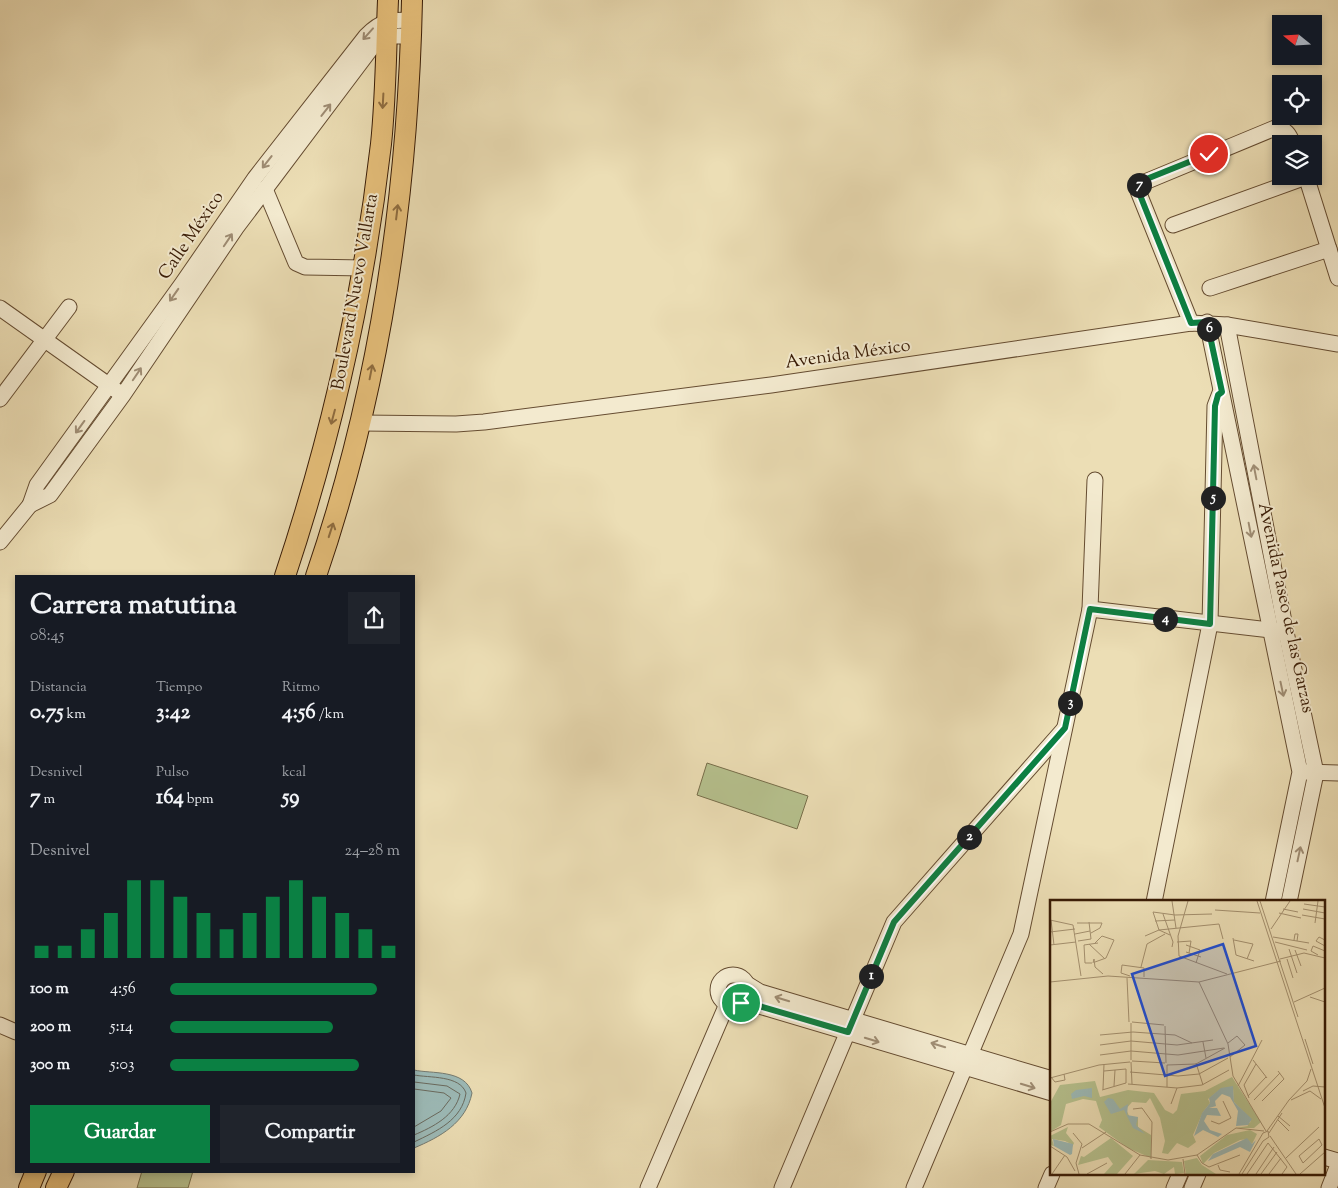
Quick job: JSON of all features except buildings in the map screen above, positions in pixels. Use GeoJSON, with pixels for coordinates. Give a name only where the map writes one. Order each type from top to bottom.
{"type":"FeatureCollection","features":[{"type":"Feature","properties":{"kind":"main road","name":"Boulevard Nuevo Vallarta"},"geometry":{"type":"LineString","coordinates":[[285,575],[335,408],[364,268],[381,142],[388,0]]}},
{"type":"Feature","properties":{"kind":"main road","name":"Boulevard Nuevo Vallarta"},"geometry":{"type":"LineString","coordinates":[[316,575],[361,423],[394,233],[402,169],[412,0]]}},
{"type":"Feature","properties":{"kind":"main road"},"geometry":{"type":"LineString","coordinates":[[29,1188],[35,1173]]}},
{"type":"Feature","properties":{"kind":"main road"},"geometry":{"type":"LineString","coordinates":[[56,1188],[63,1173]]}},
{"type":"Feature","properties":{"kind":"street","name":"Calle México"},"geometry":{"type":"LineString","coordinates":[[0,542],[30,505],[37,485],[110,386],[255,178],[366,36],[374,27],[387,28]]}},
{"type":"Feature","properties":{"kind":"street"},"geometry":{"type":"LineString","coordinates":[[387,28],[411,28]]}},
{"type":"Feature","properties":{"kind":"street","name":"Calle México"},"geometry":{"type":"LineString","coordinates":[[30,505],[50,495],[123,395],[265,189],[387,28]]}},
{"type":"Feature","properties":{"kind":"street"},"geometry":{"type":"LineString","coordinates":[[1191,323],[1138,190],[1140,184],[1275,128],[1282,128],[1289,135]]}},
{"type":"Feature","properties":{"kind":"street"},"geometry":{"type":"LineString","coordinates":[[1173,225],[1284,185]]}},
{"type":"Feature","properties":{"kind":"street"},"geometry":{"type":"LineString","coordinates":[[1309,185],[1338,278]]}},
{"type":"Feature","properties":{"kind":"street"},"geometry":{"type":"LineString","coordinates":[[265,189],[296,264],[305,267],[364,268]]}},
{"type":"Feature","properties":{"kind":"street"},"geometry":{"type":"LineString","coordinates":[[1210,288],[1329,249]]}},
{"type":"Feature","properties":{"kind":"street"},"geometry":{"type":"LineString","coordinates":[[0,399],[69,307]]}},
{"type":"Feature","properties":{"kind":"street"},"geometry":{"type":"LineString","coordinates":[[0,308],[123,395]]}},
{"type":"Feature","properties":{"kind":"street","name":"Avenida México"},"geometry":{"type":"LineString","coordinates":[[361,423],[456,424],[484,422],[771,385],[1191,323],[1207,322],[1338,344]]}},
{"type":"Feature","properties":{"kind":"street","name":"Avenida Paseo de las Garzas"},"geometry":{"type":"LineString","coordinates":[[1207,322],[1300,772],[1273,900]]}},
{"type":"Feature","properties":{"kind":"street","name":"Avenida Paseo de las Garzas"},"geometry":{"type":"LineString","coordinates":[[1227,325],[1286,632],[1316,772],[1288,900]]}},
{"type":"Feature","properties":{"kind":"street"},"geometry":{"type":"LineString","coordinates":[[1154,900],[1210,624],[1215,406],[1218,395],[1222,392],[1238,389]]}},
{"type":"Feature","properties":{"kind":"street"},"geometry":{"type":"LineString","coordinates":[[1214,440],[1231,437]]}},
{"type":"Feature","properties":{"kind":"street"},"geometry":{"type":"LineString","coordinates":[[914,1188],[1021,934],[1090,609],[1094,480]]}},
{"type":"Feature","properties":{"kind":"street"},"geometry":{"type":"LineString","coordinates":[[1090,609],[1286,632]]}},
{"type":"Feature","properties":{"kind":"street"},"geometry":{"type":"LineString","coordinates":[[782,1188],[894,922],[1065,728]]}},
{"type":"Feature","properties":{"kind":"street"},"geometry":{"type":"LineString","coordinates":[[1300,772],[1338,773]]}},
{"type":"Feature","properties":{"kind":"street"},"geometry":{"type":"LineString","coordinates":[[648,1188],[734,1004],[746,998],[749,991],[743,978],[729,975],[723,979],[719,985],[718,992],[721,999],[734,1004],[756,1005],[850,1026]]}},
{"type":"Feature","properties":{"kind":"street"},"geometry":{"type":"LineString","coordinates":[[747,984],[760,992],[850,1026],[967,1061],[1050,1092]]}},
{"type":"Feature","properties":{"kind":"street"},"geometry":{"type":"LineString","coordinates":[[0,1025],[15,1032]]}},
{"type":"Feature","properties":{"kind":"street"},"geometry":{"type":"LineString","coordinates":[[967,1061],[1050,1079]]}},
{"type":"Feature","properties":{"kind":"street"},"geometry":{"type":"LineString","coordinates":[[1326,1161],[1333,1174]]}},
{"type":"Feature","properties":{"kind":"street"},"geometry":{"type":"LineString","coordinates":[[1046,1188],[1051,1176]]}},
{"type":"Feature","properties":{"kind":"street"},"geometry":{"type":"LineString","coordinates":[[1174,1188],[1179,1176]]}},
{"type":"Feature","properties":{"kind":"street"},"geometry":{"type":"LineString","coordinates":[[1192,1188],[1197,1176]]}},
{"type":"Feature","properties":{"kind":"green space"},"geometry":{"type":"Polygon","coordinates":[[[707,763],[808,796],[797,829],[697,795],[707,763]]]}},
{"type":"Feature","properties":{"kind":"green space"},"geometry":{"type":"Polygon","coordinates":[[[141,1173],[192,1173],[188,1188],[137,1188],[141,1173]]]}},
{"type":"Feature","properties":{"kind":"water"},"geometry":{"type":"Polygon","coordinates":[[[415,1070],[455,1076],[468,1085],[472,1093],[469,1104],[458,1121],[433,1139],[415,1148],[415,1070]]]}},
{"type":"Feature","properties":{"kind":"route"},"geometry":{"type":"LineString","coordinates":[[741,1003],[756,1005],[848,1032],[894,922],[1065,728],[1090,609],[1210,624],[1215,406],[1216,399],[1222,392],[1207,322],[1191,323],[1138,190],[1144,180],[1209,154]]}}]}
